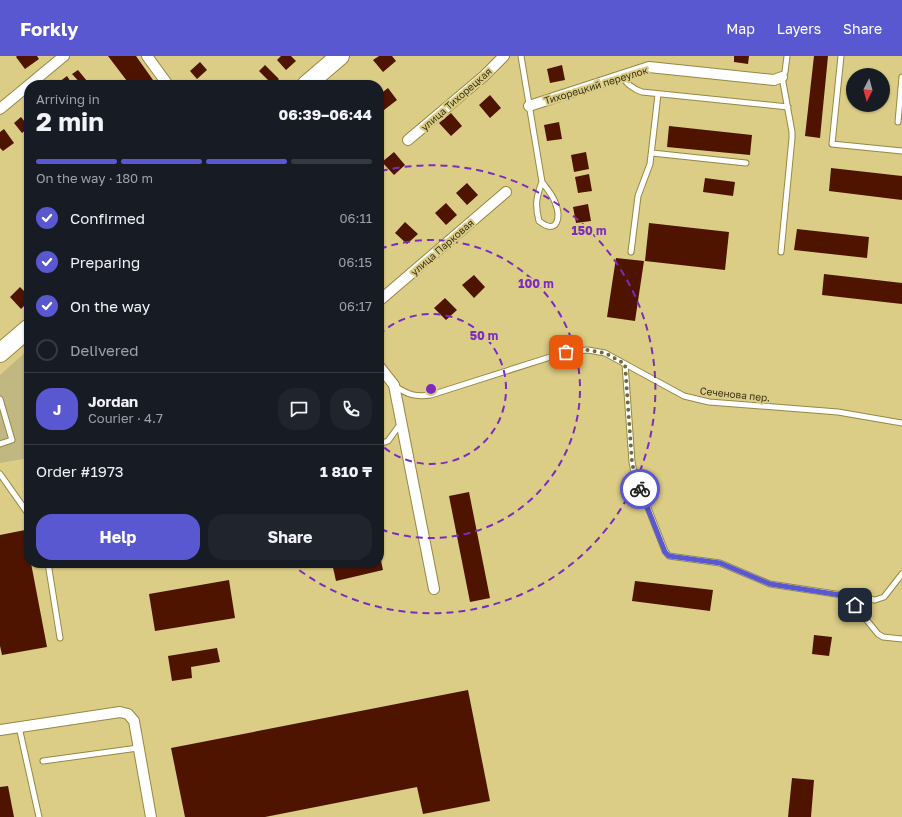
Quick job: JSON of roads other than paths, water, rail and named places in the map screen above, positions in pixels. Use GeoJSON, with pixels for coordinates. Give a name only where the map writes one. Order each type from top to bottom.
{"type":"FeatureCollection","features":[{"type":"Feature","properties":{"kind":"highway"},"geometry":{"type":"LineString","coordinates":[[312,80],[340,56]]}},
{"type":"Feature","properties":{"kind":"highway"},"geometry":{"type":"LineString","coordinates":[[0,353],[24,332]]}},
{"type":"Feature","properties":{"kind":"street"},"geometry":{"type":"LineString","coordinates":[[35,80],[64,56]]}},
{"type":"Feature","properties":{"kind":"street"},"geometry":{"type":"LineString","coordinates":[[147,56],[164,80]]}},
{"type":"Feature","properties":{"kind":"street","name":"улица Тихорецкая"},"geometry":{"type":"LineString","coordinates":[[408,140],[484,76],[504,56]]}},
{"type":"Feature","properties":{"kind":"street","name":"Тихорецкий переулок"},"geometry":{"type":"LineString","coordinates":[[529,106],[649,67],[774,80],[782,77]]}},
{"type":"Feature","properties":{"kind":"street"},"geometry":{"type":"LineString","coordinates":[[0,109],[24,89]]}},
{"type":"Feature","properties":{"kind":"street","name":"улица Парковая"},"geometry":{"type":"LineString","coordinates":[[384,297],[506,192]]}},
{"type":"Feature","properties":{"kind":"street"},"geometry":{"type":"LineString","coordinates":[[384,372],[394,385],[434,589]]}},
{"type":"Feature","properties":{"kind":"street"},"geometry":{"type":"LineString","coordinates":[[0,730],[120,712],[128,714],[134,722],[151,817]]}},
{"type":"Feature","properties":{"kind":"lane"},"geometry":{"type":"LineString","coordinates":[[521,56],[542,182],[536,208],[539,222],[546,227],[551,227],[558,221],[558,214],[552,194],[542,182]]}},
{"type":"Feature","properties":{"kind":"lane"},"geometry":{"type":"LineString","coordinates":[[781,252],[792,138],[782,77],[785,72],[787,56]]}},
{"type":"Feature","properties":{"kind":"lane"},"geometry":{"type":"LineString","coordinates":[[841,56],[832,144],[902,151]]}},
{"type":"Feature","properties":{"kind":"lane"},"geometry":{"type":"LineString","coordinates":[[621,76],[629,86],[635,90],[658,94],[788,107]]}},
{"type":"Feature","properties":{"kind":"lane"},"geometry":{"type":"LineString","coordinates":[[898,122],[902,77]]}},
{"type":"Feature","properties":{"kind":"lane"},"geometry":{"type":"LineString","coordinates":[[632,252],[638,196],[650,164],[652,153],[658,94]]}},
{"type":"Feature","properties":{"kind":"lane"},"geometry":{"type":"LineString","coordinates":[[652,153],[746,163]]}},
{"type":"Feature","properties":{"kind":"lane","name":"Сеченова пер."},"geometry":{"type":"LineString","coordinates":[[394,385],[406,393],[420,397],[431,395],[566,352],[588,350],[605,353],[684,396],[709,402],[838,412],[902,423]]}},
{"type":"Feature","properties":{"kind":"lane"},"geometry":{"type":"LineString","coordinates":[[625,364],[634,472],[665,552],[669,556],[720,563],[770,584],[875,600],[884,597],[902,574]]}},
{"type":"Feature","properties":{"kind":"lane"},"geometry":{"type":"LineString","coordinates":[[0,399],[12,440],[0,444]]}},
{"type":"Feature","properties":{"kind":"lane"},"geometry":{"type":"LineString","coordinates":[[384,442],[388,441],[402,422]]}},
{"type":"Feature","properties":{"kind":"lane"},"geometry":{"type":"LineString","coordinates":[[0,474],[24,508]]}},
{"type":"Feature","properties":{"kind":"lane"},"geometry":{"type":"LineString","coordinates":[[49,568],[60,638]]}},
{"type":"Feature","properties":{"kind":"lane"},"geometry":{"type":"LineString","coordinates":[[847,596],[878,634],[883,637],[902,639]]}},
{"type":"Feature","properties":{"kind":"lane"},"geometry":{"type":"LineString","coordinates":[[19,727],[39,817]]}},
{"type":"Feature","properties":{"kind":"lane"},"geometry":{"type":"LineString","coordinates":[[43,761],[138,748]]}}]}
